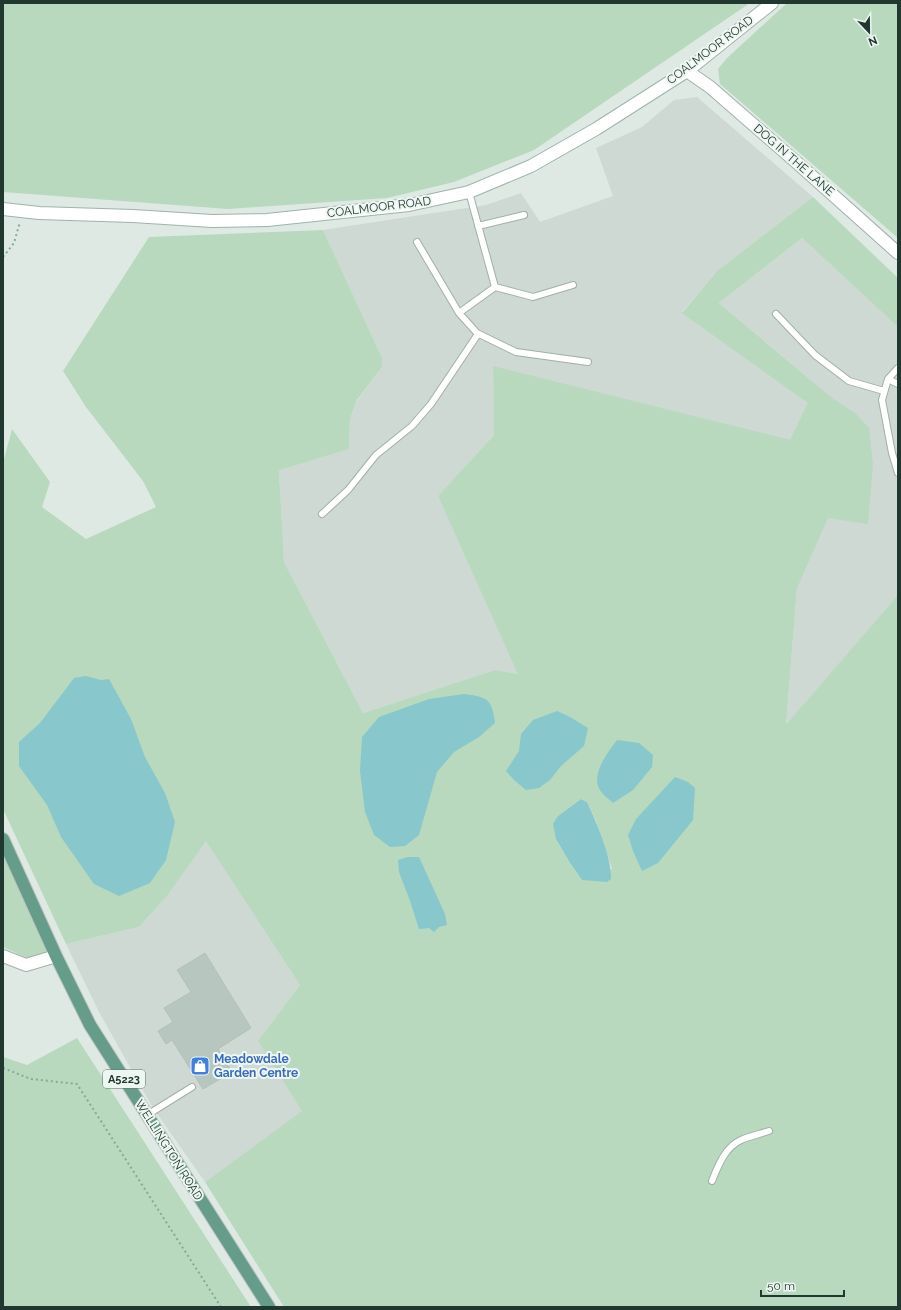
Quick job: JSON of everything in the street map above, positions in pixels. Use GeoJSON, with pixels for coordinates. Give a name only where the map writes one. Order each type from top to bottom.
{"type":"FeatureCollection","features":[{"type":"Feature","properties":{"kind":"main road","name":"WELLINGTON ROAD"},"geometry":{"type":"LineString","coordinates":[[3,839],[56,956],[90,1025],[269,1307]]}},
{"type":"Feature","properties":{"kind":"street","name":"COALMOOR ROAD"},"geometry":{"type":"LineString","coordinates":[[3,209],[212,221],[267,220],[409,205],[469,192],[531,166],[596,129],[687,71],[772,3]]}},
{"type":"Feature","properties":{"kind":"street","name":"DOG IN THE LANE"},"geometry":{"type":"LineString","coordinates":[[687,71],[716,92],[796,161],[898,253]]}},
{"type":"Feature","properties":{"kind":"street"},"geometry":{"type":"LineString","coordinates":[[3,956],[26,965],[56,956]]}},
{"type":"Feature","properties":{"kind":"lane"},"geometry":{"type":"LineString","coordinates":[[469,192],[495,287]]}},
{"type":"Feature","properties":{"kind":"lane"},"geometry":{"type":"LineString","coordinates":[[478,226],[524,215]]}},
{"type":"Feature","properties":{"kind":"lane"},"geometry":{"type":"LineString","coordinates":[[417,242],[459,313],[478,334],[516,352],[588,362]]}},
{"type":"Feature","properties":{"kind":"lane"},"geometry":{"type":"LineString","coordinates":[[495,287],[533,297],[573,285]]}},
{"type":"Feature","properties":{"kind":"lane"},"geometry":{"type":"LineString","coordinates":[[459,313],[495,287]]}},
{"type":"Feature","properties":{"kind":"lane"},"geometry":{"type":"LineString","coordinates":[[776,314],[815,355],[849,381],[884,391]]}},
{"type":"Feature","properties":{"kind":"lane"},"geometry":{"type":"LineString","coordinates":[[322,514],[348,490],[376,455],[412,426],[431,404],[478,334]]}},
{"type":"Feature","properties":{"kind":"lane"},"geometry":{"type":"LineString","coordinates":[[898,368],[888,379],[882,400],[892,453],[898,473]]}},
{"type":"Feature","properties":{"kind":"lane"},"geometry":{"type":"LineString","coordinates":[[888,379],[898,384]]}},
{"type":"Feature","properties":{"kind":"lane"},"geometry":{"type":"LineString","coordinates":[[147,1115],[192,1087]]}},
{"type":"Feature","properties":{"kind":"lane"},"geometry":{"type":"LineString","coordinates":[[712,1181],[719,1163],[728,1150],[740,1140],[769,1132]]}},
{"type":"Feature","properties":{"kind":"path"},"geometry":{"type":"LineString","coordinates":[[3,257],[14,243],[23,211]]}},
{"type":"Feature","properties":{"kind":"path"},"geometry":{"type":"LineString","coordinates":[[3,1068],[31,1079],[77,1084],[221,1307]]}},
{"type":"Feature","properties":{"kind":"shaded area"},"geometry":{"type":"Polygon","coordinates":[[[697,97],[813,197],[717,271],[682,312],[819,387],[719,303],[802,238],[898,327],[898,595],[786,726],[797,588],[493,366],[494,435],[438,496],[519,674],[495,670],[363,713],[284,562],[279,469],[349,449],[350,419],[357,401],[382,367],[382,358],[323,230],[486,205],[521,193],[540,222],[613,196],[596,148],[642,127],[674,100],[697,97]]]}},
{"type":"Feature","properties":{"kind":"shaded area"},"geometry":{"type":"Polygon","coordinates":[[[206,840],[300,985],[258,1041],[303,1111],[205,1182],[153,1108],[99,1012],[66,944],[139,927],[167,896],[206,840]]]}},
{"type":"Feature","properties":{"kind":"green space"},"geometry":{"type":"Polygon","coordinates":[[[3,3],[748,3],[534,150],[454,182],[387,198],[228,209],[3,192],[3,3]]]}},
{"type":"Feature","properties":{"kind":"green space"},"geometry":{"type":"Polygon","coordinates":[[[787,3],[898,3],[898,238],[720,84],[718,69],[727,58],[787,3]]]}},
{"type":"Feature","properties":{"kind":"green space"},"geometry":{"type":"Polygon","coordinates":[[[813,197],[898,278],[898,327],[802,238],[719,303],[832,398],[855,413],[869,428],[873,465],[868,524],[828,518],[797,588],[786,725],[898,595],[898,1307],[284,1307],[205,1182],[302,1111],[258,1041],[300,985],[206,841],[167,896],[139,927],[66,944],[3,809],[3,463],[12,429],[50,482],[42,507],[86,539],[156,507],[143,481],[86,407],[63,371],[149,237],[323,230],[382,358],[382,367],[357,400],[350,419],[349,449],[279,470],[284,562],[363,713],[495,670],[518,674],[438,496],[494,435],[493,366],[790,440],[808,403],[682,313],[717,271],[813,197]],[[581,799],[558,816],[556,839],[582,880],[612,869],[596,821],[587,802],[581,799]]]}},
{"type":"Feature","properties":{"kind":"green space"},"geometry":{"type":"Polygon","coordinates":[[[3,854],[48,952],[27,958],[3,947],[3,854]]]}},
{"type":"Feature","properties":{"kind":"green space"},"geometry":{"type":"Polygon","coordinates":[[[77,1038],[251,1307],[3,1307],[3,1057],[27,1065],[77,1038]]]}},
{"type":"Feature","properties":{"kind":"water"},"geometry":{"type":"Polygon","coordinates":[[[86,676],[101,680],[109,679],[131,719],[145,757],[165,793],[175,822],[166,860],[150,883],[119,896],[94,884],[61,837],[47,805],[19,766],[19,742],[40,723],[74,678],[86,676]]]}},
{"type":"Feature","properties":{"kind":"water"},"geometry":{"type":"Polygon","coordinates":[[[464,694],[484,698],[490,704],[495,723],[479,737],[454,752],[437,772],[419,835],[405,846],[390,847],[374,835],[365,812],[360,771],[362,737],[379,717],[429,699],[464,694]]]}},
{"type":"Feature","properties":{"kind":"water"},"geometry":{"type":"Polygon","coordinates":[[[557,711],[588,728],[584,746],[561,766],[550,780],[539,788],[526,790],[506,771],[519,751],[521,734],[533,720],[557,711]]]}},
{"type":"Feature","properties":{"kind":"water"},"geometry":{"type":"Polygon","coordinates":[[[617,740],[639,743],[653,755],[652,767],[633,790],[613,803],[600,790],[597,784],[597,778],[601,764],[617,740]]]}},
{"type":"Feature","properties":{"kind":"water"},"geometry":{"type":"Polygon","coordinates":[[[675,777],[688,782],[695,788],[693,820],[658,863],[642,871],[628,835],[636,819],[675,777]]]}},
{"type":"Feature","properties":{"kind":"water"},"geometry":{"type":"Polygon","coordinates":[[[581,799],[587,802],[599,829],[606,850],[611,870],[611,879],[607,882],[582,880],[556,839],[553,824],[558,816],[581,799]]]}},
{"type":"Feature","properties":{"kind":"water"},"geometry":{"type":"Polygon","coordinates":[[[408,857],[419,857],[445,914],[447,925],[439,927],[434,932],[429,928],[419,929],[399,872],[398,860],[408,857]]]}},
{"type":"Feature","properties":{"kind":"building"},"geometry":{"type":"Polygon","coordinates":[[[205,953],[251,1028],[218,1049],[232,1072],[203,1089],[172,1040],[166,1044],[158,1031],[173,1022],[164,1008],[191,992],[177,970],[205,953]]]}},
{"type":"Feature","properties":{"kind":"place","name":"Meadowdale Garden Centre"},"geometry":{"type":"Point","coordinates":[200,1066]}}]}
